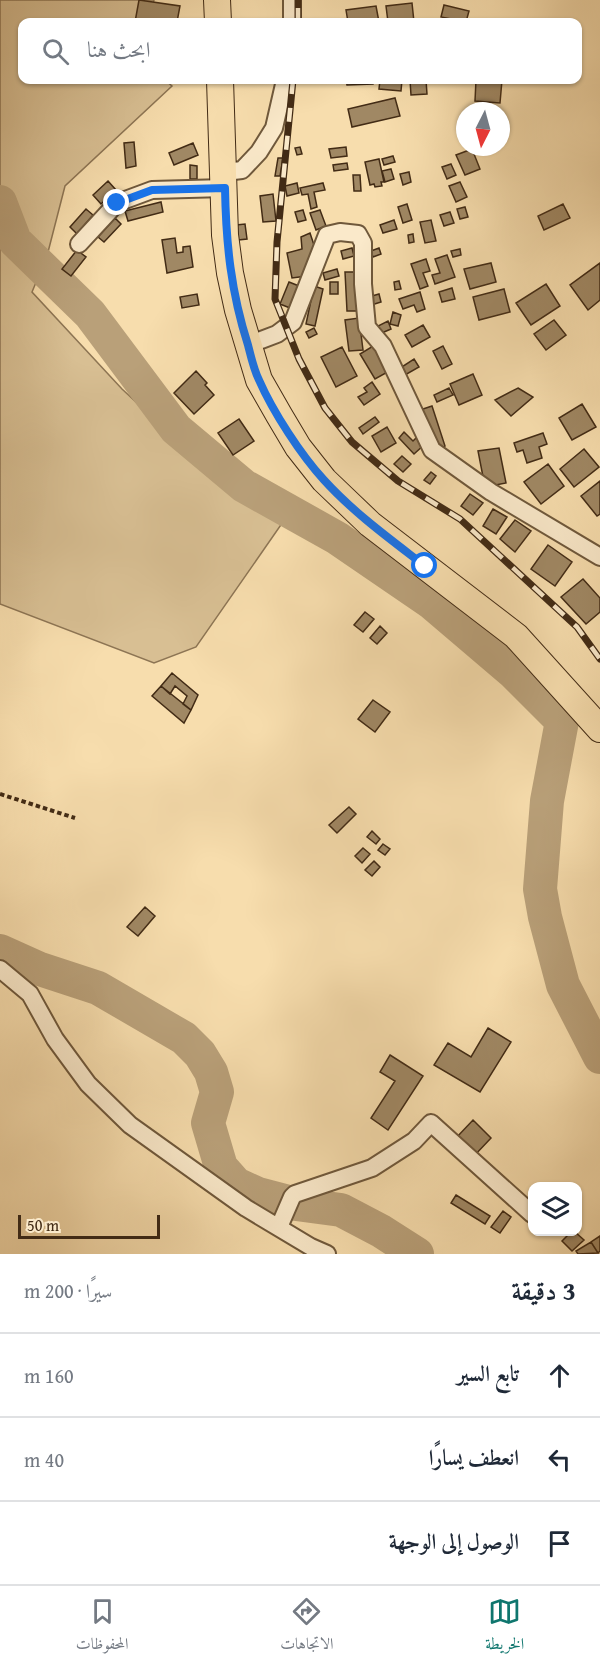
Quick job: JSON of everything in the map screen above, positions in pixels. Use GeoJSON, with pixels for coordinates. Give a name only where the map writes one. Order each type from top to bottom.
{"type":"FeatureCollection","features":[{"type":"Feature","properties":{"kind":"main road"},"geometry":{"type":"LineString","coordinates":[[217,0],[218,18]]}},
{"type":"Feature","properties":{"kind":"main road"},"geometry":{"type":"LineString","coordinates":[[220,84],[225,235],[230,273],[259,380],[298,447],[324,480],[370,524],[516,636],[600,729]]}},
{"type":"Feature","properties":{"kind":"street"},"geometry":{"type":"LineString","coordinates":[[292,0],[292,18]]}},
{"type":"Feature","properties":{"kind":"street"},"geometry":{"type":"LineString","coordinates":[[79,244],[117,203],[152,190],[225,180],[242,170],[259,152],[274,128],[284,84]]}},
{"type":"Feature","properties":{"kind":"street"},"geometry":{"type":"LineString","coordinates":[[248,345],[277,334],[293,322],[327,235],[340,232],[358,234],[363,243],[363,284],[367,327],[383,346],[432,450],[491,492],[600,557]]}},
{"type":"Feature","properties":{"kind":"street"},"geometry":{"type":"LineString","coordinates":[[0,969],[30,994],[55,1039],[88,1084],[130,1125],[246,1208],[282,1220],[311,1247],[327,1254]]}},
{"type":"Feature","properties":{"kind":"street"},"geometry":{"type":"LineString","coordinates":[[282,1220],[291,1197],[295,1194],[372,1168],[414,1141],[431,1123],[528,1210]]}},
{"type":"Feature","properties":{"kind":"path"},"geometry":{"type":"LineString","coordinates":[[0,794],[75,818]]}},
{"type":"Feature","properties":{"kind":"shaded area"},"geometry":{"type":"Polygon","coordinates":[[[0,0],[154,0],[149,18],[18,18],[18,84],[170,84],[172,86],[65,186],[47,256],[32,292],[122,389],[230,490],[285,519],[196,647],[154,663],[0,604],[0,0]]]}},
{"type":"Feature","properties":{"kind":"building"},"geometry":{"type":"Polygon","coordinates":[[[139,0],[180,6],[178,18],[136,18],[139,0]]]}},
{"type":"Feature","properties":{"kind":"building"},"geometry":{"type":"Polygon","coordinates":[[[412,3],[414,18],[388,18],[386,6],[412,3]]]}},
{"type":"Feature","properties":{"kind":"building"},"geometry":{"type":"Polygon","coordinates":[[[444,5],[469,11],[467,18],[441,17],[444,5]]]}},
{"type":"Feature","properties":{"kind":"building"},"geometry":{"type":"Polygon","coordinates":[[[376,6],[378,18],[347,18],[346,10],[376,6]]]}},
{"type":"Feature","properties":{"kind":"building"},"geometry":{"type":"Polygon","coordinates":[[[380,84],[402,84],[401,91],[379,89],[380,84]]]}},
{"type":"Feature","properties":{"kind":"building"},"geometry":{"type":"Polygon","coordinates":[[[410,84],[426,84],[427,94],[411,95],[410,84]]]}},
{"type":"Feature","properties":{"kind":"building"},"geometry":{"type":"Polygon","coordinates":[[[476,84],[502,84],[500,102],[475,101],[476,84]]]}},
{"type":"Feature","properties":{"kind":"building"},"geometry":{"type":"Polygon","coordinates":[[[395,98],[400,116],[352,127],[348,109],[395,98]]]}},
{"type":"Feature","properties":{"kind":"building"},"geometry":{"type":"Polygon","coordinates":[[[134,142],[136,166],[126,168],[124,143],[134,142]]]}},
{"type":"Feature","properties":{"kind":"building"},"geometry":{"type":"Polygon","coordinates":[[[193,143],[198,155],[174,165],[169,153],[193,143]]]}},
{"type":"Feature","properties":{"kind":"building"},"geometry":{"type":"Polygon","coordinates":[[[300,147],[302,154],[297,155],[295,148],[300,147]]]}},
{"type":"Feature","properties":{"kind":"building"},"geometry":{"type":"Polygon","coordinates":[[[346,147],[347,156],[331,158],[329,149],[346,147]]]}},
{"type":"Feature","properties":{"kind":"building"},"geometry":{"type":"Polygon","coordinates":[[[393,156],[395,162],[384,165],[382,159],[393,156]]]}},
{"type":"Feature","properties":{"kind":"building"},"geometry":{"type":"Polygon","coordinates":[[[456,156],[475,156],[480,169],[465,175],[456,156]]]}},
{"type":"Feature","properties":{"kind":"building"},"geometry":{"type":"Polygon","coordinates":[[[278,158],[283,158],[280,176],[275,176],[278,158]]]}},
{"type":"Feature","properties":{"kind":"building"},"geometry":{"type":"Polygon","coordinates":[[[379,159],[384,182],[381,182],[382,186],[375,187],[374,184],[370,185],[365,162],[379,159]]]}},
{"type":"Feature","properties":{"kind":"building"},"geometry":{"type":"Polygon","coordinates":[[[347,163],[348,169],[334,171],[333,165],[347,163]]]}},
{"type":"Feature","properties":{"kind":"building"},"geometry":{"type":"Polygon","coordinates":[[[451,164],[456,175],[447,179],[442,167],[451,164]]]}},
{"type":"Feature","properties":{"kind":"building"},"geometry":{"type":"Polygon","coordinates":[[[190,165],[197,166],[197,179],[190,179],[190,165]]]}},
{"type":"Feature","properties":{"kind":"building"},"geometry":{"type":"Polygon","coordinates":[[[391,169],[394,179],[385,182],[382,171],[391,169]]]}},
{"type":"Feature","properties":{"kind":"building"},"geometry":{"type":"Polygon","coordinates":[[[409,172],[411,182],[403,185],[400,174],[409,172]]]}},
{"type":"Feature","properties":{"kind":"building"},"geometry":{"type":"Polygon","coordinates":[[[353,175],[360,175],[361,191],[354,191],[353,175]]]}},
{"type":"Feature","properties":{"kind":"building"},"geometry":{"type":"Polygon","coordinates":[[[108,181],[116,190],[101,204],[93,195],[108,181]]]}},
{"type":"Feature","properties":{"kind":"building"},"geometry":{"type":"Polygon","coordinates":[[[460,182],[467,197],[456,202],[449,186],[460,182]]]}},
{"type":"Feature","properties":{"kind":"building"},"geometry":{"type":"Polygon","coordinates":[[[297,183],[299,193],[287,196],[285,186],[297,183]]]}},
{"type":"Feature","properties":{"kind":"building"},"geometry":{"type":"Polygon","coordinates":[[[323,183],[325,190],[314,192],[317,207],[311,209],[308,194],[302,195],[300,188],[323,183]]]}},
{"type":"Feature","properties":{"kind":"building"},"geometry":{"type":"Polygon","coordinates":[[[273,194],[276,221],[263,222],[260,196],[273,194]]]}},
{"type":"Feature","properties":{"kind":"building"},"geometry":{"type":"Polygon","coordinates":[[[161,202],[163,212],[128,221],[125,211],[161,202]]]}},
{"type":"Feature","properties":{"kind":"building"},"geometry":{"type":"Polygon","coordinates":[[[407,204],[412,220],[403,223],[398,207],[407,204]]]}},
{"type":"Feature","properties":{"kind":"building"},"geometry":{"type":"Polygon","coordinates":[[[563,204],[570,218],[544,230],[538,216],[563,204]]]}},
{"type":"Feature","properties":{"kind":"building"},"geometry":{"type":"Polygon","coordinates":[[[465,207],[468,217],[460,219],[457,209],[465,207]]]}},
{"type":"Feature","properties":{"kind":"building"},"geometry":{"type":"Polygon","coordinates":[[[86,209],[93,215],[77,234],[70,227],[86,209]]]}},
{"type":"Feature","properties":{"kind":"building"},"geometry":{"type":"Polygon","coordinates":[[[303,210],[306,220],[298,222],[295,212],[303,210]]]}},
{"type":"Feature","properties":{"kind":"building"},"geometry":{"type":"Polygon","coordinates":[[[320,210],[326,226],[316,230],[310,213],[320,210]]]}},
{"type":"Feature","properties":{"kind":"building"},"geometry":{"type":"Polygon","coordinates":[[[450,212],[454,223],[444,226],[440,215],[450,212]]]}},
{"type":"Feature","properties":{"kind":"building"},"geometry":{"type":"Polygon","coordinates":[[[115,218],[121,224],[104,242],[98,237],[115,218]]]}},
{"type":"Feature","properties":{"kind":"building"},"geometry":{"type":"Polygon","coordinates":[[[394,220],[397,229],[383,233],[380,225],[394,220]]]}},
{"type":"Feature","properties":{"kind":"building"},"geometry":{"type":"Polygon","coordinates":[[[431,220],[436,241],[425,243],[420,222],[431,220]]]}},
{"type":"Feature","properties":{"kind":"building"},"geometry":{"type":"Polygon","coordinates":[[[245,224],[247,239],[229,241],[227,226],[245,224]]]}},
{"type":"Feature","properties":{"kind":"building"},"geometry":{"type":"Polygon","coordinates":[[[310,233],[315,248],[307,276],[292,278],[287,253],[302,249],[301,237],[310,233]]]}},
{"type":"Feature","properties":{"kind":"building"},"geometry":{"type":"Polygon","coordinates":[[[413,234],[414,242],[409,243],[408,235],[413,234]]]}},
{"type":"Feature","properties":{"kind":"building"},"geometry":{"type":"Polygon","coordinates":[[[175,238],[177,253],[183,252],[183,247],[190,246],[193,267],[167,273],[162,240],[175,238]]]}},
{"type":"Feature","properties":{"kind":"building"},"geometry":{"type":"Polygon","coordinates":[[[352,248],[354,256],[343,259],[341,251],[352,248]]]}},
{"type":"Feature","properties":{"kind":"building"},"geometry":{"type":"Polygon","coordinates":[[[379,248],[381,254],[373,257],[371,251],[379,248]]]}},
{"type":"Feature","properties":{"kind":"building"},"geometry":{"type":"Polygon","coordinates":[[[460,249],[461,255],[453,257],[451,251],[460,249]]]}},
{"type":"Feature","properties":{"kind":"building"},"geometry":{"type":"Polygon","coordinates":[[[77,250],[86,257],[71,276],[62,269],[77,250]]]}},
{"type":"Feature","properties":{"kind":"building"},"geometry":{"type":"Polygon","coordinates":[[[447,255],[455,277],[435,284],[432,275],[440,273],[435,259],[447,255]]]}},
{"type":"Feature","properties":{"kind":"building"},"geometry":{"type":"Polygon","coordinates":[[[426,259],[430,271],[423,273],[428,286],[420,289],[411,264],[426,259]]]}},
{"type":"Feature","properties":{"kind":"building"},"geometry":{"type":"Polygon","coordinates":[[[491,263],[496,282],[470,289],[464,269],[491,263]]]}},
{"type":"Feature","properties":{"kind":"building"},"geometry":{"type":"Polygon","coordinates":[[[600,263],[600,300],[588,310],[570,285],[600,263]]]}},
{"type":"Feature","properties":{"kind":"building"},"geometry":{"type":"Polygon","coordinates":[[[337,269],[339,276],[325,280],[323,273],[337,269]]]}},
{"type":"Feature","properties":{"kind":"building"},"geometry":{"type":"Polygon","coordinates":[[[345,272],[356,272],[357,311],[347,311],[345,272]]]}},
{"type":"Feature","properties":{"kind":"building"},"geometry":{"type":"Polygon","coordinates":[[[399,281],[401,289],[395,290],[394,282],[399,281]]]}},
{"type":"Feature","properties":{"kind":"building"},"geometry":{"type":"Polygon","coordinates":[[[289,282],[299,286],[290,308],[280,304],[289,282]]]}},
{"type":"Feature","properties":{"kind":"building"},"geometry":{"type":"Polygon","coordinates":[[[330,282],[338,282],[338,294],[330,294],[330,282]]]}},
{"type":"Feature","properties":{"kind":"building"},"geometry":{"type":"Polygon","coordinates":[[[546,284],[560,306],[531,325],[516,303],[546,284]]]}},
{"type":"Feature","properties":{"kind":"building"},"geometry":{"type":"Polygon","coordinates":[[[314,286],[323,289],[315,326],[306,324],[314,286]]]}},
{"type":"Feature","properties":{"kind":"building"},"geometry":{"type":"Polygon","coordinates":[[[452,288],[455,299],[442,302],[439,292],[452,288]]]}},
{"type":"Feature","properties":{"kind":"building"},"geometry":{"type":"Polygon","coordinates":[[[504,289],[510,312],[479,320],[473,297],[504,289]]]}},
{"type":"Feature","properties":{"kind":"building"},"geometry":{"type":"Polygon","coordinates":[[[420,292],[425,309],[417,312],[414,305],[403,309],[399,299],[420,292]]]}},
{"type":"Feature","properties":{"kind":"building"},"geometry":{"type":"Polygon","coordinates":[[[197,294],[199,305],[182,308],[180,297],[197,294]]]}},
{"type":"Feature","properties":{"kind":"building"},"geometry":{"type":"Polygon","coordinates":[[[379,294],[381,302],[368,306],[365,298],[379,294]]]}},
{"type":"Feature","properties":{"kind":"building"},"geometry":{"type":"Polygon","coordinates":[[[393,312],[401,315],[398,326],[390,324],[393,312]]]}},
{"type":"Feature","properties":{"kind":"building"},"geometry":{"type":"Polygon","coordinates":[[[359,318],[363,350],[349,351],[345,320],[359,318]]]}},
{"type":"Feature","properties":{"kind":"building"},"geometry":{"type":"Polygon","coordinates":[[[554,320],[566,335],[546,350],[534,334],[554,320]]]}},
{"type":"Feature","properties":{"kind":"building"},"geometry":{"type":"Polygon","coordinates":[[[388,321],[391,329],[377,335],[374,328],[388,321]]]}},
{"type":"Feature","properties":{"kind":"building"},"geometry":{"type":"Polygon","coordinates":[[[423,325],[430,337],[412,347],[405,335],[423,325]]]}},
{"type":"Feature","properties":{"kind":"building"},"geometry":{"type":"Polygon","coordinates":[[[314,328],[317,334],[309,338],[306,332],[314,328]]]}},
{"type":"Feature","properties":{"kind":"building"},"geometry":{"type":"Polygon","coordinates":[[[378,343],[393,369],[375,379],[360,354],[378,343]]]}},
{"type":"Feature","properties":{"kind":"building"},"geometry":{"type":"Polygon","coordinates":[[[443,346],[452,364],[442,369],[433,351],[443,346]]]}},
{"type":"Feature","properties":{"kind":"building"},"geometry":{"type":"Polygon","coordinates":[[[342,347],[357,376],[336,387],[321,357],[342,347]]]}},
{"type":"Feature","properties":{"kind":"building"},"geometry":{"type":"Polygon","coordinates":[[[414,359],[419,367],[398,379],[394,372],[414,359]]]}},
{"type":"Feature","properties":{"kind":"building"},"geometry":{"type":"Polygon","coordinates":[[[196,371],[214,395],[194,414],[174,393],[196,371]]]}},
{"type":"Feature","properties":{"kind":"building"},"geometry":{"type":"Polygon","coordinates":[[[473,374],[482,395],[459,405],[450,384],[473,374]]]}},
{"type":"Feature","properties":{"kind":"building"},"geometry":{"type":"Polygon","coordinates":[[[372,382],[380,394],[364,405],[358,397],[367,392],[364,388],[372,382]]]}},
{"type":"Feature","properties":{"kind":"building"},"geometry":{"type":"Polygon","coordinates":[[[449,388],[453,395],[437,402],[434,395],[449,388]]]}},
{"type":"Feature","properties":{"kind":"building"},"geometry":{"type":"Polygon","coordinates":[[[518,388],[533,397],[511,416],[495,400],[518,388]]]}},
{"type":"Feature","properties":{"kind":"building"},"geometry":{"type":"Polygon","coordinates":[[[582,404],[596,427],[572,440],[559,418],[582,404]]]}},
{"type":"Feature","properties":{"kind":"building"},"geometry":{"type":"Polygon","coordinates":[[[432,406],[445,446],[434,450],[420,410],[432,406]]]}},
{"type":"Feature","properties":{"kind":"building"},"geometry":{"type":"Polygon","coordinates":[[[375,417],[379,422],[363,434],[359,428],[375,417]]]}},
{"type":"Feature","properties":{"kind":"building"},"geometry":{"type":"Polygon","coordinates":[[[239,419],[254,441],[233,455],[218,433],[239,419]]]}},
{"type":"Feature","properties":{"kind":"building"},"geometry":{"type":"Polygon","coordinates":[[[387,427],[396,443],[381,452],[372,436],[387,427]]]}},
{"type":"Feature","properties":{"kind":"building"},"geometry":{"type":"Polygon","coordinates":[[[404,432],[413,441],[418,436],[425,444],[414,454],[399,438],[404,432]]]}},
{"type":"Feature","properties":{"kind":"building"},"geometry":{"type":"Polygon","coordinates":[[[543,433],[547,444],[539,447],[542,458],[527,463],[523,450],[517,452],[514,443],[543,433]]]}},
{"type":"Feature","properties":{"kind":"building"},"geometry":{"type":"Polygon","coordinates":[[[499,448],[506,483],[485,487],[478,451],[499,448]]]}},
{"type":"Feature","properties":{"kind":"building"},"geometry":{"type":"Polygon","coordinates":[[[584,449],[599,467],[574,487],[560,469],[584,449]]]}},
{"type":"Feature","properties":{"kind":"building"},"geometry":{"type":"Polygon","coordinates":[[[402,456],[411,464],[403,472],[394,464],[402,456]]]}},
{"type":"Feature","properties":{"kind":"building"},"geometry":{"type":"Polygon","coordinates":[[[548,464],[564,486],[541,504],[524,482],[548,464]]]}},
{"type":"Feature","properties":{"kind":"building"},"geometry":{"type":"Polygon","coordinates":[[[431,472],[436,476],[430,484],[424,480],[431,472]]]}},
{"type":"Feature","properties":{"kind":"building"},"geometry":{"type":"Polygon","coordinates":[[[600,481],[600,514],[597,516],[581,496],[600,481]]]}},
{"type":"Feature","properties":{"kind":"building"},"geometry":{"type":"Polygon","coordinates":[[[470,494],[483,503],[473,515],[461,506],[470,494]]]}},
{"type":"Feature","properties":{"kind":"building"},"geometry":{"type":"Polygon","coordinates":[[[493,509],[507,517],[496,534],[483,526],[493,509]]]}},
{"type":"Feature","properties":{"kind":"building"},"geometry":{"type":"Polygon","coordinates":[[[515,520],[531,531],[515,552],[500,539],[515,520]]]}},
{"type":"Feature","properties":{"kind":"building"},"geometry":{"type":"Polygon","coordinates":[[[548,545],[572,562],[555,586],[531,569],[548,545]]]}},
{"type":"Feature","properties":{"kind":"building"},"geometry":{"type":"Polygon","coordinates":[[[583,579],[600,598],[600,612],[586,624],[561,597],[583,579]]]}},
{"type":"Feature","properties":{"kind":"building"},"geometry":{"type":"Polygon","coordinates":[[[365,612],[374,619],[363,632],[354,625],[365,612]]]}},
{"type":"Feature","properties":{"kind":"building"},"geometry":{"type":"Polygon","coordinates":[[[380,626],[387,633],[377,644],[370,638],[380,626]]]}},
{"type":"Feature","properties":{"kind":"building"},"geometry":{"type":"Polygon","coordinates":[[[172,673],[198,695],[191,710],[183,704],[187,696],[175,686],[170,694],[161,686],[172,673]]]}},
{"type":"Feature","properties":{"kind":"building"},"geometry":{"type":"Polygon","coordinates":[[[161,686],[191,710],[184,723],[152,696],[161,686]]]}},
{"type":"Feature","properties":{"kind":"building"},"geometry":{"type":"Polygon","coordinates":[[[373,700],[390,712],[375,732],[358,719],[373,700]]]}},
{"type":"Feature","properties":{"kind":"building"},"geometry":{"type":"Polygon","coordinates":[[[349,807],[356,814],[337,833],[329,825],[349,807]]]}},
{"type":"Feature","properties":{"kind":"building"},"geometry":{"type":"Polygon","coordinates":[[[372,831],[380,839],[376,844],[367,837],[372,831]]]}},
{"type":"Feature","properties":{"kind":"building"},"geometry":{"type":"Polygon","coordinates":[[[383,844],[390,849],[385,855],[378,850],[383,844]]]}},
{"type":"Feature","properties":{"kind":"building"},"geometry":{"type":"Polygon","coordinates":[[[363,848],[370,854],[362,863],[355,856],[363,848]]]}},
{"type":"Feature","properties":{"kind":"building"},"geometry":{"type":"Polygon","coordinates":[[[374,861],[380,867],[372,876],[365,870],[374,861]]]}},
{"type":"Feature","properties":{"kind":"building"},"geometry":{"type":"Polygon","coordinates":[[[145,907],[155,916],[138,936],[127,927],[145,907]]]}},
{"type":"Feature","properties":{"kind":"building"},"geometry":{"type":"Polygon","coordinates":[[[488,1028],[511,1042],[480,1092],[434,1065],[448,1043],[471,1057],[488,1028]]]}},
{"type":"Feature","properties":{"kind":"building"},"geometry":{"type":"Polygon","coordinates":[[[390,1055],[423,1076],[388,1130],[371,1118],[395,1081],[380,1072],[390,1055]]]}},
{"type":"Feature","properties":{"kind":"building"},"geometry":{"type":"Polygon","coordinates":[[[473,1120],[491,1138],[474,1156],[456,1138],[473,1120]]]}},
{"type":"Feature","properties":{"kind":"building"},"geometry":{"type":"Polygon","coordinates":[[[456,1195],[490,1216],[485,1224],[451,1203],[456,1195]]]}},
{"type":"Feature","properties":{"kind":"building"},"geometry":{"type":"Polygon","coordinates":[[[503,1211],[511,1217],[500,1233],[491,1227],[503,1211]]]}},
{"type":"Feature","properties":{"kind":"building"},"geometry":{"type":"Polygon","coordinates":[[[567,1236],[580,1236],[584,1240],[572,1251],[562,1241],[567,1236]]]}},
{"type":"Feature","properties":{"kind":"building"},"geometry":{"type":"Polygon","coordinates":[[[600,1236],[600,1251],[598,1253],[591,1242],[600,1236]]]}},
{"type":"Feature","properties":{"kind":"building"},"geometry":{"type":"Polygon","coordinates":[[[591,1242],[598,1253],[578,1254],[576,1251],[591,1242]]]}},
{"type":"Feature","properties":{"kind":"waterway"},"geometry":{"type":"LineString","coordinates":[[0,202],[15,241],[90,314],[176,429],[244,486],[337,538],[432,603],[513,672],[562,721],[547,801],[540,889],[563,985],[600,1057]]}},
{"type":"Feature","properties":{"kind":"waterway"},"geometry":{"type":"LineString","coordinates":[[0,951],[40,969],[98,988],[184,1038],[200,1054],[211,1072],[217,1092],[208,1123],[221,1167],[236,1184],[258,1194],[296,1204],[341,1210],[381,1231],[417,1254]]}},
{"type":"Feature","properties":{"kind":"railway"},"geometry":{"type":"LineString","coordinates":[[298,0],[298,18]]}},
{"type":"Feature","properties":{"kind":"railway"},"geometry":{"type":"LineString","coordinates":[[293,84],[277,242],[275,299],[299,359],[325,408],[352,442],[398,481],[460,519],[577,627],[600,659]]}},
{"type":"Feature","properties":{"kind":"route"},"geometry":{"type":"LineString","coordinates":[[117,203],[152,190],[225,188],[225,235],[230,273],[246,341],[259,380],[298,447],[324,480],[370,524],[425,566]]}}]}
